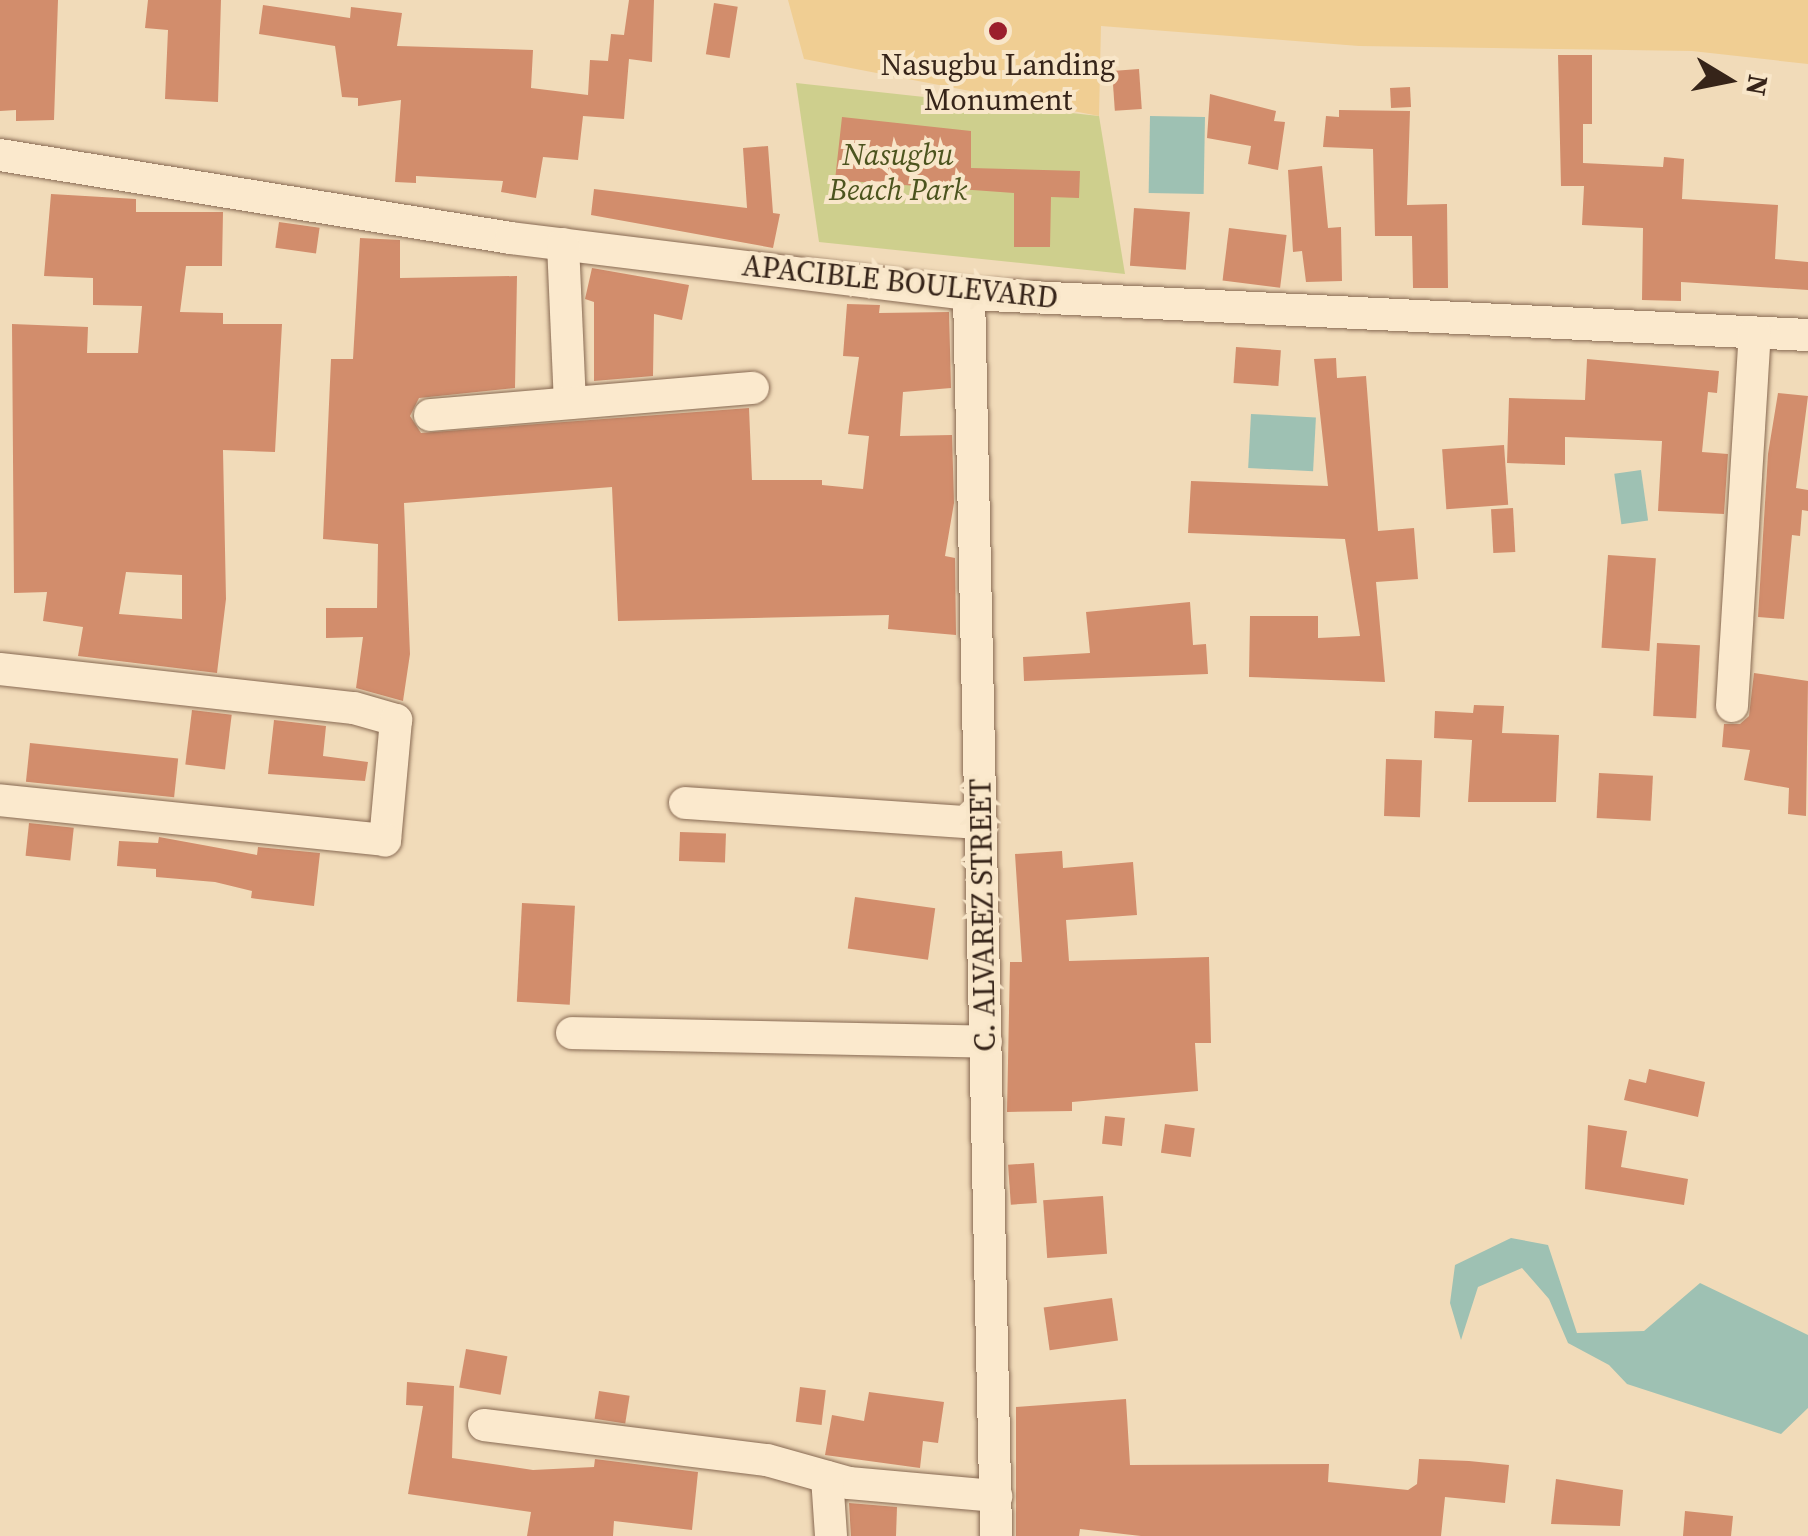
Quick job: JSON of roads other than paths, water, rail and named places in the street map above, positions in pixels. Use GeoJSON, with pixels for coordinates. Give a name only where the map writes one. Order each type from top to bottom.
{"type":"FeatureCollection","features":[{"type":"Feature","properties":{"kind":"street","name":"APACIBLE BOULEVARD"},"geometry":{"type":"LineString","coordinates":[[0,154],[562,244],[970,294],[1808,335]]}},
{"type":"Feature","properties":{"kind":"street"},"geometry":{"type":"LineString","coordinates":[[562,244],[570,403]]}},
{"type":"Feature","properties":{"kind":"street","name":"C. ALVAREZ STREET"},"geometry":{"type":"LineString","coordinates":[[970,294],[996,1536]]}},
{"type":"Feature","properties":{"kind":"street"},"geometry":{"type":"LineString","coordinates":[[1732,706],[1755,332]]}},
{"type":"Feature","properties":{"kind":"street"},"geometry":{"type":"LineString","coordinates":[[430,415],[753,388]]}},
{"type":"Feature","properties":{"kind":"street"},"geometry":{"type":"LineString","coordinates":[[0,669],[354,708],[396,720],[385,840],[0,800]]}},
{"type":"Feature","properties":{"kind":"street"},"geometry":{"type":"LineString","coordinates":[[685,803],[981,823]]}},
{"type":"Feature","properties":{"kind":"street"},"geometry":{"type":"LineString","coordinates":[[572,1033],[986,1042]]}},
{"type":"Feature","properties":{"kind":"street"},"geometry":{"type":"LineString","coordinates":[[484,1425],[767,1460],[827,1477],[996,1496]]}},
{"type":"Feature","properties":{"kind":"street"},"geometry":{"type":"LineString","coordinates":[[827,1477],[831,1536]]}},
{"type":"Feature","properties":{"kind":"place","name":"Nasugbu Landing Monument"},"geometry":{"type":"Point","coordinates":[998,31]}},
{"type":"Feature","properties":{"kind":"park label","name":"Nasugbu Beach Park"},"geometry":{"type":"Point","coordinates":[898,172]}}]}
